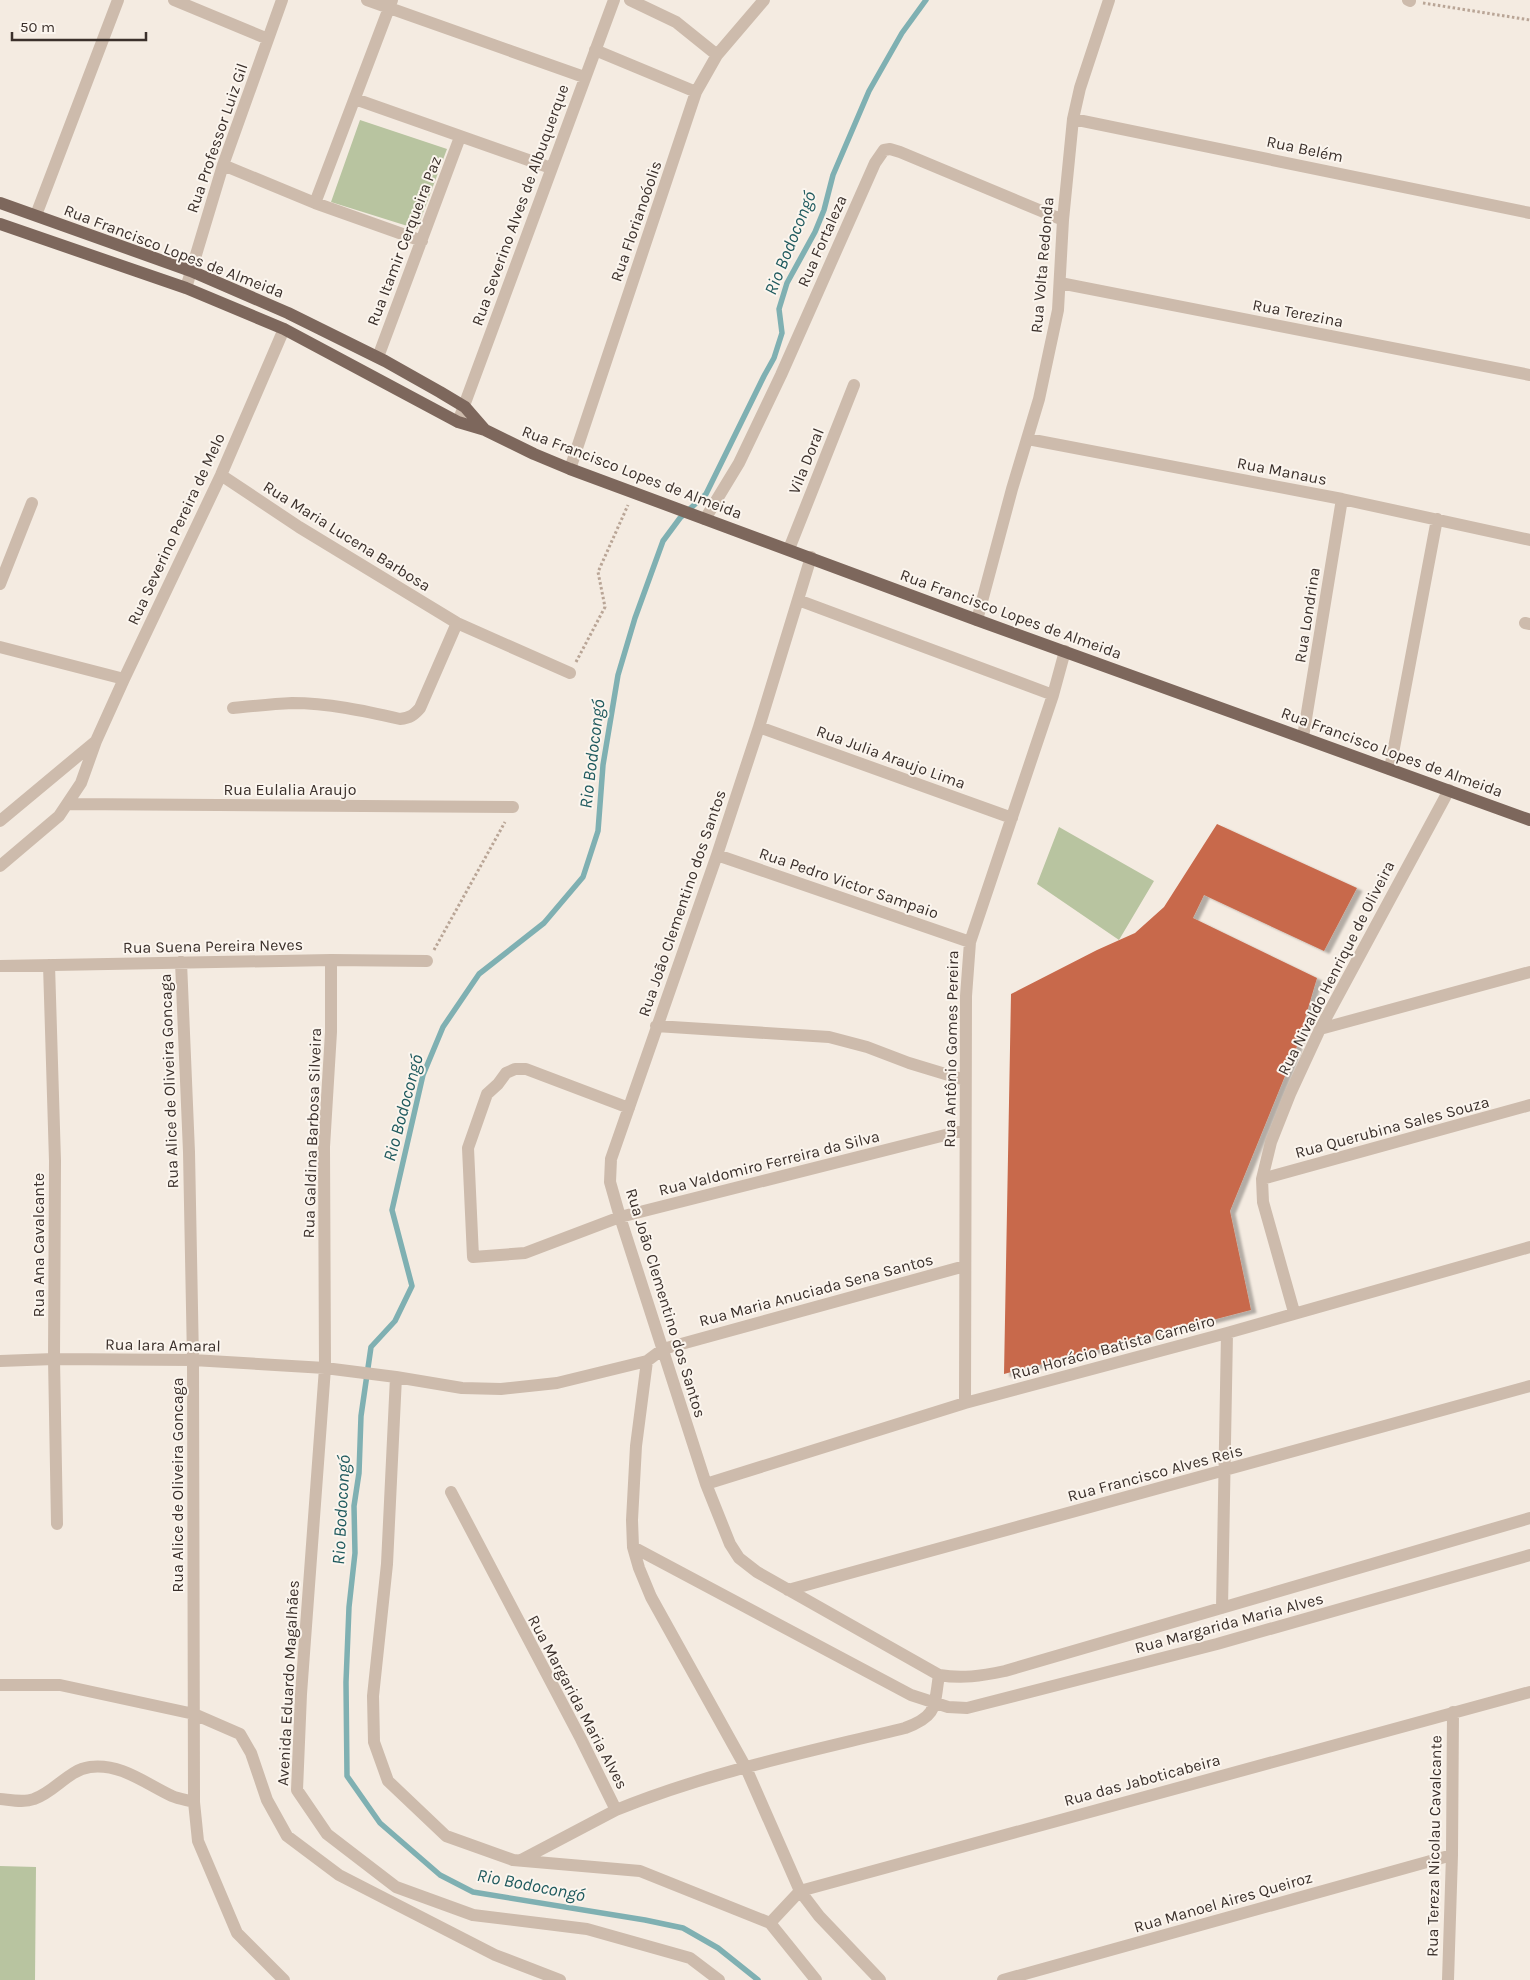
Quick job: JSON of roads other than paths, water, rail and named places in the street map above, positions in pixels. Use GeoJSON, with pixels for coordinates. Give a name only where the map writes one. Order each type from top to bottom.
{"type":"FeatureCollection","features":[{"type":"Feature","properties":{"kind":"main road","name":"Rua Francisco Lopes de Almeida"},"geometry":{"type":"LineString","coordinates":[[0,202],[191,271],[288,313],[378,357],[465,406],[485,430]]}},
{"type":"Feature","properties":{"kind":"main road","name":"Rua Francisco Lopes de Almeida"},"geometry":{"type":"LineString","coordinates":[[0,224],[186,288],[284,329],[458,422],[485,430],[534,454],[977,620],[1530,820]]}},
{"type":"Feature","properties":{"kind":"street"},"geometry":{"type":"LineString","coordinates":[[36,215],[118,0]]}},
{"type":"Feature","properties":{"kind":"street"},"geometry":{"type":"LineString","coordinates":[[174,0],[268,39]]}},
{"type":"Feature","properties":{"kind":"street","name":"Rua Professor Luiz Gil"},"geometry":{"type":"LineString","coordinates":[[186,288],[223,165],[282,0]]}},
{"type":"Feature","properties":{"kind":"street"},"geometry":{"type":"LineString","coordinates":[[367,0],[391,4],[584,76]]}},
{"type":"Feature","properties":{"kind":"street","name":"Rua Severino Alves de Albuquerque"},"geometry":{"type":"LineString","coordinates":[[458,422],[584,76],[614,0]]}},
{"type":"Feature","properties":{"kind":"street"},"geometry":{"type":"LineString","coordinates":[[630,0],[676,22],[717,55]]}},
{"type":"Feature","properties":{"kind":"street","name":"Rua Florianoóolis"},"geometry":{"type":"LineString","coordinates":[[570,468],[696,92],[717,55],[764,0]]}},
{"type":"Feature","properties":{"kind":"street","name":"Rua Volta Redonda"},"geometry":{"type":"LineString","coordinates":[[977,620],[1012,489],[1039,398],[1051,344],[1058,310],[1062,220],[1073,118],[1080,88],[1109,0]]}},
{"type":"Feature","properties":{"kind":"street"},"geometry":{"type":"LineString","coordinates":[[315,203],[391,4]]}},
{"type":"Feature","properties":{"kind":"street"},"geometry":{"type":"LineString","coordinates":[[595,50],[696,92]]}},
{"type":"Feature","properties":{"kind":"street"},"geometry":{"type":"LineString","coordinates":[[355,99],[551,168]]}},
{"type":"Feature","properties":{"kind":"street","name":"Rua Belém"},"geometry":{"type":"LineString","coordinates":[[1073,118],[1530,213]]}},
{"type":"Feature","properties":{"kind":"street","name":"Rua Itamir Cerqueira Paz"},"geometry":{"type":"LineString","coordinates":[[378,357],[460,137]]}},
{"type":"Feature","properties":{"kind":"street","name":"Rua Fortaleza"},"geometry":{"type":"LineString","coordinates":[[705,519],[739,463],[781,375],[878,155],[884,150],[890,149],[900,152],[1062,220]]}},
{"type":"Feature","properties":{"kind":"street"},"geometry":{"type":"LineString","coordinates":[[223,165],[315,203],[422,241]]}},
{"type":"Feature","properties":{"kind":"street","name":"Rua Terezina"},"geometry":{"type":"LineString","coordinates":[[1060,283],[1530,375]]}},
{"type":"Feature","properties":{"kind":"street","name":"Rua Severino Pereira de Melo"},"geometry":{"type":"LineString","coordinates":[[0,866],[47,827],[68,804],[81,783],[96,741],[221,474],[284,329]]}},
{"type":"Feature","properties":{"kind":"street","name":"Vila Doral"},"geometry":{"type":"LineString","coordinates":[[789,549],[854,385]]}},
{"type":"Feature","properties":{"kind":"street","name":"Rua Manaus"},"geometry":{"type":"LineString","coordinates":[[1028,439],[1342,499],[1530,540]]}},
{"type":"Feature","properties":{"kind":"street","name":"Rua Maria Lucena Barbosa"},"geometry":{"type":"LineString","coordinates":[[221,474],[299,527],[457,623],[570,673]]}},
{"type":"Feature","properties":{"kind":"street","name":"Rua Londrina"},"geometry":{"type":"LineString","coordinates":[[1303,737],[1342,499]]}},
{"type":"Feature","properties":{"kind":"street"},"geometry":{"type":"LineString","coordinates":[[0,584],[32,503]]}},
{"type":"Feature","properties":{"kind":"street"},"geometry":{"type":"LineString","coordinates":[[1390,769],[1437,520]]}},
{"type":"Feature","properties":{"kind":"street","name":"Rua João Clementino dos Santos"},"geometry":{"type":"LineString","coordinates":[[811,557],[759,727],[717,855],[611,1159],[610,1182],[706,1484],[730,1544],[740,1558],[757,1572],[939,1675],[956,1678],[976,1677],[1004,1670]]}},
{"type":"Feature","properties":{"kind":"street"},"geometry":{"type":"LineString","coordinates":[[798,600],[1053,695]]}},
{"type":"Feature","properties":{"kind":"street"},"geometry":{"type":"LineString","coordinates":[[233,708],[267,704],[314,704],[356,709],[400,719],[408,718],[414,715],[420,708],[457,623]]}},
{"type":"Feature","properties":{"kind":"street"},"geometry":{"type":"LineString","coordinates":[[0,647],[124,679]]}},
{"type":"Feature","properties":{"kind":"street","name":"Rua Antônio Gomes Pereira"},"geometry":{"type":"LineString","coordinates":[[965,1403],[965,1080],[966,996],[970,942],[1053,695],[1065,651]]}},
{"type":"Feature","properties":{"kind":"street","name":"Rua Julia Araujo Lima"},"geometry":{"type":"LineString","coordinates":[[759,727],[1012,818]]}},
{"type":"Feature","properties":{"kind":"street","name":"Rua Severino Pereira de Melo"},"geometry":{"type":"LineString","coordinates":[[0,822],[96,741]]}},
{"type":"Feature","properties":{"kind":"street","name":"Rua Nivaldo Henrique de Oliveira"},"geometry":{"type":"LineString","coordinates":[[1294,1312],[1263,1202],[1262,1179],[1271,1142],[1290,1094],[1320,1029],[1449,790]]}},
{"type":"Feature","properties":{"kind":"street","name":"Rua Eulalia Araujo"},"geometry":{"type":"LineString","coordinates":[[68,804],[513,807]]}},
{"type":"Feature","properties":{"kind":"street","name":"Rua Pedro Victor Sampaio"},"geometry":{"type":"LineString","coordinates":[[717,855],[970,942]]}},
{"type":"Feature","properties":{"kind":"street","name":"Rua Suena Pereira Neves"},"geometry":{"type":"LineString","coordinates":[[0,966],[331,960],[427,961]]}},
{"type":"Feature","properties":{"kind":"street","name":"Rua Galdina Barbosa Silveira"},"geometry":{"type":"LineString","coordinates":[[325,1368],[324,1147],[330,1050],[331,960]]}},
{"type":"Feature","properties":{"kind":"street","name":"Rua Alice de Oliveira Goncaga"},"geometry":{"type":"LineString","coordinates":[[181,962],[189,1152],[193,1360],[194,1802],[198,1841],[237,1933],[284,1980]]}},
{"type":"Feature","properties":{"kind":"street","name":"Rua Ana Cavalcante"},"geometry":{"type":"LineString","coordinates":[[49,965],[55,1161],[54,1359],[57,1524]]}},
{"type":"Feature","properties":{"kind":"street"},"geometry":{"type":"LineString","coordinates":[[1320,1029],[1530,972]]}},
{"type":"Feature","properties":{"kind":"street"},"geometry":{"type":"LineString","coordinates":[[656,1026],[829,1037],[867,1047],[909,1063],[965,1080]]}},
{"type":"Feature","properties":{"kind":"street","name":"Rua Valdomiro Ferreira da Silva"},"geometry":{"type":"LineString","coordinates":[[629,1108],[526,1069],[515,1069],[506,1073],[487,1094],[468,1148],[473,1257],[525,1253],[620,1217],[965,1130]]}},
{"type":"Feature","properties":{"kind":"street","name":"Rua Querubina Sales Souza"},"geometry":{"type":"LineString","coordinates":[[1262,1179],[1530,1105]]}},
{"type":"Feature","properties":{"kind":"street","name":"Rua Horácio Batista Carneiro"},"geometry":{"type":"LineString","coordinates":[[706,1484],[965,1403],[1227,1333],[1294,1312],[1530,1248]]}},
{"type":"Feature","properties":{"kind":"street","name":"Rua Maria Anuciada Sena Santos"},"geometry":{"type":"LineString","coordinates":[[325,1368],[391,1376],[462,1388],[522,1388],[557,1383],[647,1361],[663,1349],[965,1266]]}},
{"type":"Feature","properties":{"kind":"street"},"geometry":{"type":"LineString","coordinates":[[1222,1608],[1227,1333]]}},
{"type":"Feature","properties":{"kind":"street","name":"Rua Iara Amaral"},"geometry":{"type":"LineString","coordinates":[[0,1361],[54,1359],[193,1360],[325,1368]]}},
{"type":"Feature","properties":{"kind":"street"},"geometry":{"type":"LineString","coordinates":[[647,1361],[636,1446],[632,1520],[633,1547],[639,1568],[651,1597],[746,1768],[800,1891],[819,1916],[880,1980]]}},
{"type":"Feature","properties":{"kind":"street","name":"Avenida Eduardo Magalhães"},"geometry":{"type":"LineString","coordinates":[[325,1368],[301,1694],[297,1790],[327,1834],[396,1887],[473,1915],[586,1929],[690,1958],[719,1980]]}},
{"type":"Feature","properties":{"kind":"street"},"geometry":{"type":"LineString","coordinates":[[391,1376],[387,1564],[373,1696],[374,1742],[388,1781],[446,1836],[513,1860],[640,1871],[770,1923],[816,1980]]}},
{"type":"Feature","properties":{"kind":"street","name":"Rua Francisco Alves Reis"},"geometry":{"type":"LineString","coordinates":[[788,1590],[1530,1386]]}},
{"type":"Feature","properties":{"kind":"street","name":"Rua Margarida Maria Alves"},"geometry":{"type":"LineString","coordinates":[[451,1492],[581,1739],[616,1810],[662,1792],[746,1768],[905,1728],[921,1722],[930,1715],[935,1704]]}},
{"type":"Feature","properties":{"kind":"street","name":"Rua Margarida Maria Alves"},"geometry":{"type":"LineString","coordinates":[[1004,1670],[1530,1518]]}},
{"type":"Feature","properties":{"kind":"street","name":"Rua Margarida Maria Alves"},"geometry":{"type":"LineString","coordinates":[[633,1547],[911,1695],[935,1704],[967,1708],[1217,1644],[1530,1555]]}},
{"type":"Feature","properties":{"kind":"street"},"geometry":{"type":"LineString","coordinates":[[935,1704],[939,1675]]}},
{"type":"Feature","properties":{"kind":"street"},"geometry":{"type":"LineString","coordinates":[[0,1685],[60,1686],[194,1714],[240,1734],[251,1753],[267,1800],[287,1836],[339,1875],[495,1955],[560,1980]]}},
{"type":"Feature","properties":{"kind":"street","name":"Rua das Jaboticabeira"},"geometry":{"type":"LineString","coordinates":[[800,1891],[1530,1692]]}},
{"type":"Feature","properties":{"kind":"street","name":"Rua Tereza Nicolau Cavalcante"},"geometry":{"type":"LineString","coordinates":[[1448,1980],[1452,1854],[1453,1712]]}},
{"type":"Feature","properties":{"kind":"street"},"geometry":{"type":"LineString","coordinates":[[0,1799],[33,1800],[75,1772],[89,1767],[103,1766],[140,1778],[173,1797],[194,1802]]}},
{"type":"Feature","properties":{"kind":"street"},"geometry":{"type":"LineString","coordinates":[[521,1861],[616,1810]]}},
{"type":"Feature","properties":{"kind":"street","name":"Rua Manoel Aires Queiroz"},"geometry":{"type":"LineString","coordinates":[[1002,1980],[1452,1854]]}},
{"type":"Feature","properties":{"kind":"street"},"geometry":{"type":"LineString","coordinates":[[770,1923],[800,1891]]}},
{"type":"Feature","properties":{"kind":"waterway","name":"Rio Bodocongó"},"geometry":{"type":"LineString","coordinates":[[758,1980],[718,1948],[683,1928],[473,1892],[440,1875],[380,1823],[347,1776],[346,1682],[349,1607],[355,1553],[354,1506],[359,1473],[361,1416],[371,1347],[395,1321],[412,1286],[392,1210],[423,1075],[443,1027],[479,974],[544,923],[583,877],[598,831],[603,765],[618,675],[635,618],[663,541],[680,518],[706,494],[774,358],[782,333],[779,309],[787,283],[815,232],[824,210],[833,175],[869,91],[902,33],[926,0]]}}]}
